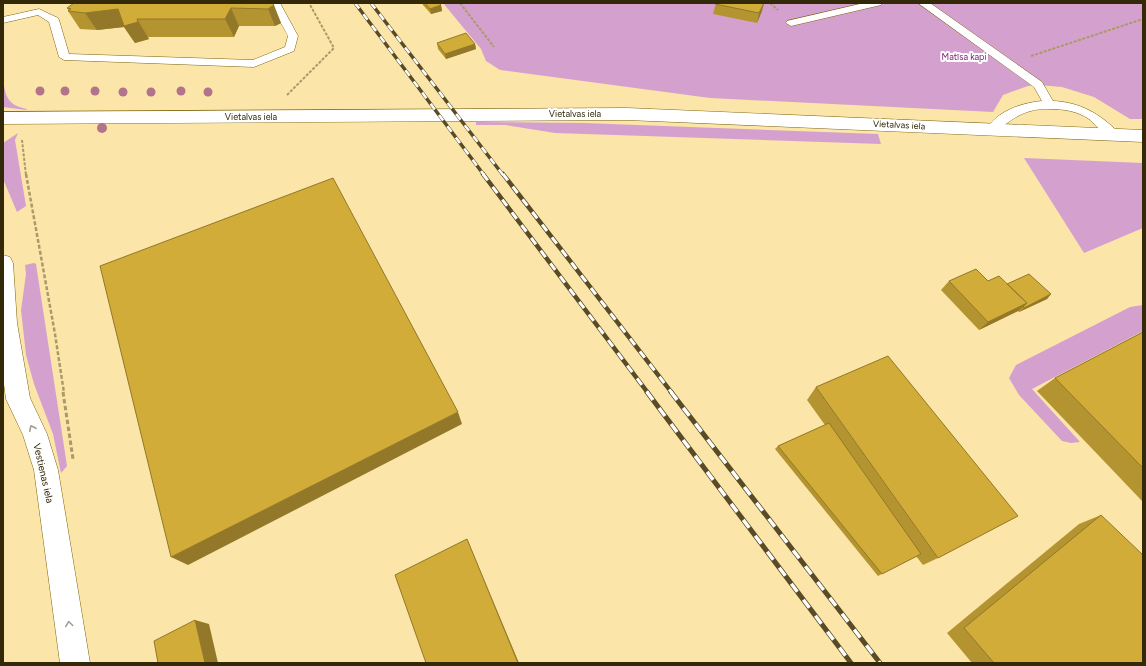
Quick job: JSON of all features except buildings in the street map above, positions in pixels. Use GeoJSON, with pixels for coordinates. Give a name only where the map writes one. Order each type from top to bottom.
{"type":"FeatureCollection","features":[{"type":"Feature","properties":{"kind":"street","name":"Vietalvas iela"},"geometry":{"type":"LineString","coordinates":[[4,121],[627,114],[1143,136]]}},
{"type":"Feature","properties":{"kind":"street","name":"Vestienas iela"},"geometry":{"type":"LineString","coordinates":[[3,263],[6,323],[18,399],[35,434],[46,470],[75,663]]}},
{"type":"Feature","properties":{"kind":"lane"},"geometry":{"type":"LineString","coordinates":[[3,20],[39,12],[54,20],[64,57],[254,64],[290,50],[294,36],[275,3]]}},
{"type":"Feature","properties":{"kind":"lane"},"geometry":{"type":"LineString","coordinates":[[791,23],[877,3]]}},
{"type":"Feature","properties":{"kind":"lane"},"geometry":{"type":"LineString","coordinates":[[923,3],[1038,84],[1050,105]]}},
{"type":"Feature","properties":{"kind":"lane"},"geometry":{"type":"LineString","coordinates":[[992,130],[1003,119],[1015,112],[1033,105],[1050,105],[1082,110],[1092,116],[1114,135]]}},
{"type":"Feature","properties":{"kind":"path"},"geometry":{"type":"LineString","coordinates":[[282,100],[334,48],[309,3]]}},
{"type":"Feature","properties":{"kind":"path"},"geometry":{"type":"LineString","coordinates":[[460,3],[494,47]]}},
{"type":"Feature","properties":{"kind":"path"},"geometry":{"type":"LineString","coordinates":[[1007,63],[1143,19]]}},
{"type":"Feature","properties":{"kind":"path"},"geometry":{"type":"LineString","coordinates":[[22,136],[24,165],[55,334],[74,467]]}},
{"type":"Feature","properties":{"kind":"green space","name":"Matīsa kapi"},"geometry":{"type":"Polygon","coordinates":[[[443,3],[1143,3],[1143,119],[1130,119],[1094,97],[1062,87],[1038,85],[1028,86],[1003,95],[993,112],[710,98],[500,70],[486,61],[481,49],[443,3]]]}},
{"type":"Feature","properties":{"kind":"green space"},"geometry":{"type":"Polygon","coordinates":[[[3,80],[5,92],[9,100],[16,105],[27,109],[26,110],[3,107],[3,80]]]}},
{"type":"Feature","properties":{"kind":"green space"},"geometry":{"type":"Polygon","coordinates":[[[476,122],[584,123],[878,134],[881,144],[555,133],[505,125],[476,125],[476,122]]]}},
{"type":"Feature","properties":{"kind":"green space"},"geometry":{"type":"Polygon","coordinates":[[[18,133],[15,140],[26,206],[17,212],[3,179],[3,143],[18,133]]]}},
{"type":"Feature","properties":{"kind":"green space"},"geometry":{"type":"Polygon","coordinates":[[[1024,158],[1143,163],[1143,228],[1084,253],[1024,158]]]}},
{"type":"Feature","properties":{"kind":"green space"},"geometry":{"type":"Polygon","coordinates":[[[36,264],[67,466],[61,473],[53,434],[34,384],[26,355],[21,310],[26,274],[25,265],[36,264]]]}},
{"type":"Feature","properties":{"kind":"green space"},"geometry":{"type":"Polygon","coordinates":[[[1143,305],[1143,331],[1032,389],[1080,442],[1071,443],[1062,441],[1019,395],[1009,378],[1016,365],[1130,307],[1143,305]]]}},
{"type":"Feature","properties":{"kind":"railway"},"geometry":{"type":"LineString","coordinates":[[355,3],[484,175]]}},
{"type":"Feature","properties":{"kind":"railway"},"geometry":{"type":"LineString","coordinates":[[371,3],[503,175]]}},
{"type":"Feature","properties":{"kind":"railway"},"geometry":{"type":"LineString","coordinates":[[483,174],[648,393]]}},
{"type":"Feature","properties":{"kind":"railway"},"geometry":{"type":"LineString","coordinates":[[503,174],[672,393]]}},
{"type":"Feature","properties":{"kind":"railway"},"geometry":{"type":"LineString","coordinates":[[647,392],[851,663]]}},
{"type":"Feature","properties":{"kind":"railway"},"geometry":{"type":"LineString","coordinates":[[671,392],[880,663]]}}]}
